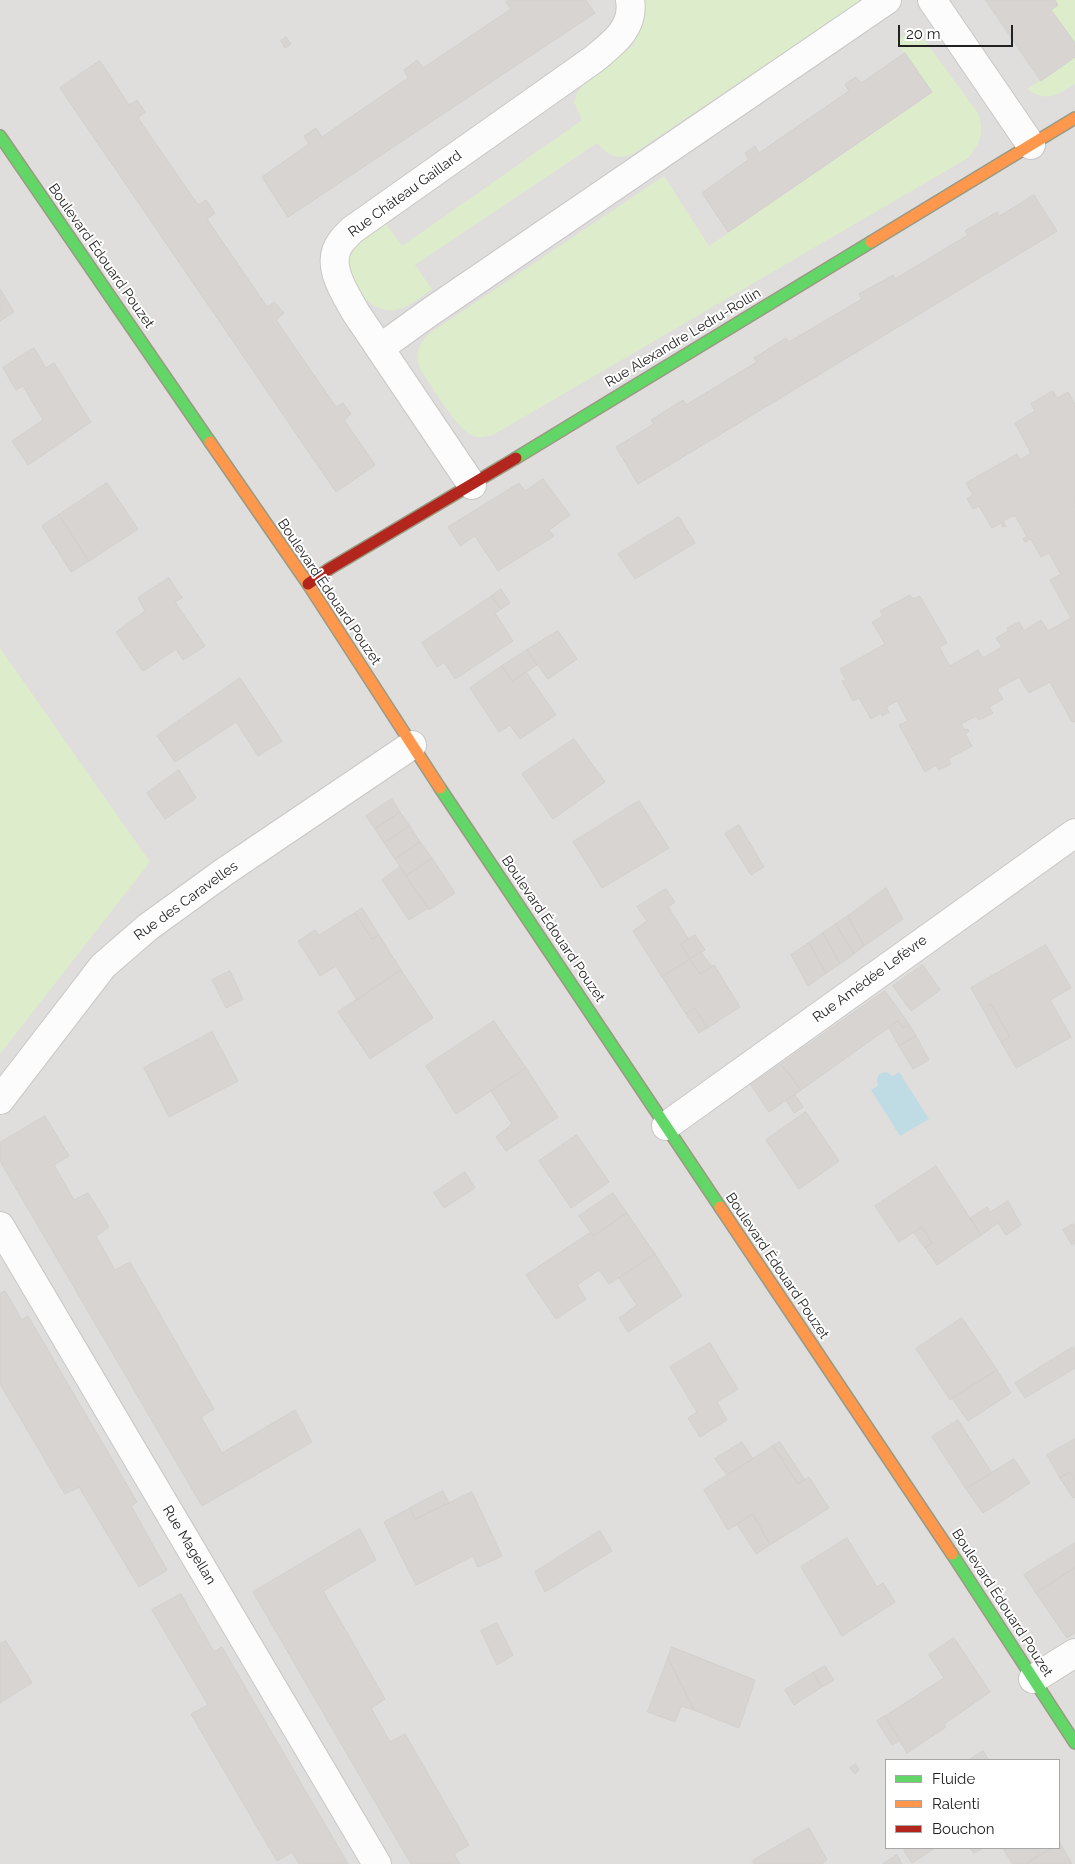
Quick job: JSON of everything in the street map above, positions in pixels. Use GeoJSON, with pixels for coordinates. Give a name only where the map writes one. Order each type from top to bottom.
{"type":"FeatureCollection","features":[{"type":"Feature","properties":{"kind":"street","name":"Rue Château Gaillard"},"geometry":{"type":"LineString","coordinates":[[472,485],[342,288],[335,269],[335,254],[340,242],[352,230],[594,60],[619,39],[628,23],[630,0]]}},
{"type":"Feature","properties":{"kind":"street"},"geometry":{"type":"LineString","coordinates":[[380,348],[454,295],[887,0]]}},
{"type":"Feature","properties":{"kind":"street"},"geometry":{"type":"LineString","coordinates":[[932,0],[1030,145]]}},
{"type":"Feature","properties":{"kind":"street","name":"Rue Alexandre Ledru-Rollin"},"geometry":{"type":"LineString","coordinates":[[308,584],[329,569],[472,485],[1075,118]]}},
{"type":"Feature","properties":{"kind":"street","name":"Boulevard Édouard Pouzet"},"geometry":{"type":"LineString","coordinates":[[0,136],[308,584],[412,745],[1012,1644],[1075,1743]]}},
{"type":"Feature","properties":{"kind":"street","name":"Rue des Caravelles"},"geometry":{"type":"LineString","coordinates":[[0,1100],[102,966],[148,927],[224,872],[412,745]]}},
{"type":"Feature","properties":{"kind":"street","name":"Rue Amédée Lefèvre"},"geometry":{"type":"LineString","coordinates":[[666,1126],[1075,832]]}},
{"type":"Feature","properties":{"kind":"street","name":"Rue Magellan"},"geometry":{"type":"LineString","coordinates":[[0,1226],[377,1864]]}},
{"type":"Feature","properties":{"kind":"street"},"geometry":{"type":"LineString","coordinates":[[1033,1678],[1075,1653]]}},
{"type":"Feature","properties":{"kind":"shaded area"},"geometry":{"type":"Polygon","coordinates":[[[0,0],[1075,0],[1075,1864],[0,1864],[0,0]]]}},
{"type":"Feature","properties":{"kind":"green space"},"geometry":{"type":"Polygon","coordinates":[[[645,0],[862,0],[631,155],[615,157],[597,143],[415,265],[432,289],[412,303],[403,308],[388,310],[377,307],[367,301],[359,292],[349,270],[348,258],[353,245],[384,221],[402,246],[582,120],[574,102],[577,93],[583,85],[633,45],[642,22],[645,0]]]}},
{"type":"Feature","properties":{"kind":"green space"},"geometry":{"type":"Polygon","coordinates":[[[1055,0],[1075,0],[1075,43],[1051,10],[1058,5],[1055,0]]]}},
{"type":"Feature","properties":{"kind":"green space"},"geometry":{"type":"Polygon","coordinates":[[[913,33],[923,38],[978,113],[981,126],[979,142],[968,158],[493,435],[476,437],[465,431],[458,424],[419,367],[419,348],[430,333],[664,176],[709,246],[932,93],[895,42],[906,34],[913,33]]]}},
{"type":"Feature","properties":{"kind":"green space"},"geometry":{"type":"Polygon","coordinates":[[[1075,57],[1075,84],[1052,96],[1040,96],[1027,89],[1075,57]]]}},
{"type":"Feature","properties":{"kind":"green space"},"geometry":{"type":"Polygon","coordinates":[[[0,648],[150,862],[0,1054],[0,648]]]}},
{"type":"Feature","properties":{"kind":"water"},"geometry":{"type":"Polygon","coordinates":[[[886,1072],[893,1076],[899,1072],[929,1119],[900,1136],[871,1090],[878,1086],[879,1074],[886,1072]]]}},
{"type":"Feature","properties":{"kind":"building"},"geometry":{"type":"Polygon","coordinates":[[[508,0],[586,0],[595,13],[288,217],[262,177],[309,144],[304,136],[316,128],[322,137],[408,78],[404,70],[417,60],[423,68],[511,9],[506,2],[508,0]]]}},
{"type":"Feature","properties":{"kind":"building"},"geometry":{"type":"Polygon","coordinates":[[[986,0],[1055,0],[1058,5],[1051,10],[1075,43],[1075,57],[1041,81],[986,0]]]}},
{"type":"Feature","properties":{"kind":"building"},"geometry":{"type":"Polygon","coordinates":[[[286,37],[291,44],[285,48],[281,41],[286,37]]]}},
{"type":"Feature","properties":{"kind":"building"},"geometry":{"type":"Polygon","coordinates":[[[905,53],[932,92],[728,232],[702,193],[749,159],[745,153],[755,146],[759,153],[849,91],[845,84],[856,77],[861,83],[905,53]]]}},
{"type":"Feature","properties":{"kind":"building"},"geometry":{"type":"Polygon","coordinates":[[[100,61],[129,105],[137,100],[145,112],[138,118],[198,205],[206,200],[215,213],[207,219],[267,307],[274,302],[284,313],[276,320],[336,407],[343,403],[351,414],[344,420],[375,465],[336,492],[60,88],[100,61]]]}},
{"type":"Feature","properties":{"kind":"building"},"geometry":{"type":"Polygon","coordinates":[[[1034,195],[1057,231],[638,484],[616,447],[654,424],[651,420],[683,400],[686,405],[757,362],[754,358],[786,338],[789,342],[862,299],[859,294],[893,275],[895,279],[968,235],[965,231],[997,212],[999,216],[1034,195]]]}},
{"type":"Feature","properties":{"kind":"building"},"geometry":{"type":"Polygon","coordinates":[[[0,289],[14,312],[0,321],[0,289]]]}},
{"type":"Feature","properties":{"kind":"building"},"geometry":{"type":"Polygon","coordinates":[[[34,348],[46,368],[54,363],[91,422],[28,465],[12,441],[43,420],[23,386],[16,390],[3,368],[34,348]]]}},
{"type":"Feature","properties":{"kind":"building"},"geometry":{"type":"Polygon","coordinates":[[[1053,391],[1057,398],[1068,392],[1075,404],[1075,503],[1073,504],[1075,507],[1075,721],[1072,722],[1050,682],[1029,693],[1019,677],[997,689],[1003,699],[989,707],[993,713],[979,720],[976,716],[961,724],[964,730],[968,729],[969,731],[965,734],[972,746],[948,759],[951,764],[939,770],[936,765],[925,772],[899,725],[908,721],[897,701],[886,707],[889,712],[882,716],[881,713],[871,719],[859,698],[853,701],[842,681],[846,680],[840,669],[885,644],[872,622],[883,616],[880,611],[910,595],[913,599],[920,596],[947,643],[939,647],[950,666],[978,650],[983,658],[1002,647],[996,638],[1008,631],[1007,628],[1019,622],[1024,631],[1041,620],[1048,631],[1071,618],[1050,580],[1061,574],[1049,553],[1041,557],[1031,539],[1025,542],[1023,539],[1027,537],[1015,515],[1003,521],[1006,526],[1003,527],[1001,523],[992,528],[979,506],[973,509],[967,499],[973,495],[966,483],[1017,454],[1020,460],[1031,453],[1015,423],[1035,411],[1031,404],[1053,391]]]}},
{"type":"Feature","properties":{"kind":"building"},"geometry":{"type":"Polygon","coordinates":[[[543,479],[570,515],[549,530],[554,536],[498,571],[475,536],[460,546],[448,527],[519,483],[525,491],[543,479]]]}},
{"type":"Feature","properties":{"kind":"building"},"geometry":{"type":"Polygon","coordinates":[[[107,483],[138,529],[89,561],[59,515],[107,483]]]}},
{"type":"Feature","properties":{"kind":"building"},"geometry":{"type":"Polygon","coordinates":[[[59,515],[89,561],[71,572],[42,526],[59,515]]]}},
{"type":"Feature","properties":{"kind":"building"},"geometry":{"type":"Polygon","coordinates":[[[679,517],[695,543],[635,579],[618,554],[679,517]]]}},
{"type":"Feature","properties":{"kind":"building"},"geometry":{"type":"Polygon","coordinates":[[[169,578],[182,598],[175,602],[205,646],[183,660],[176,649],[143,671],[116,632],[145,611],[138,598],[169,578]]]}},
{"type":"Feature","properties":{"kind":"building"},"geometry":{"type":"Polygon","coordinates":[[[501,589],[510,603],[501,609],[492,596],[501,589]]]}},
{"type":"Feature","properties":{"kind":"building"},"geometry":{"type":"Polygon","coordinates":[[[492,596],[501,609],[495,613],[513,641],[455,679],[444,662],[437,667],[422,643],[492,596]]]}},
{"type":"Feature","properties":{"kind":"building"},"geometry":{"type":"Polygon","coordinates":[[[558,631],[577,659],[548,679],[527,650],[558,631]]]}},
{"type":"Feature","properties":{"kind":"building"},"geometry":{"type":"Polygon","coordinates":[[[527,650],[537,665],[512,681],[502,666],[527,650]]]}},
{"type":"Feature","properties":{"kind":"building"},"geometry":{"type":"Polygon","coordinates":[[[502,666],[512,681],[526,672],[556,715],[520,739],[510,725],[499,732],[470,688],[502,666]]]}},
{"type":"Feature","properties":{"kind":"building"},"geometry":{"type":"Polygon","coordinates":[[[240,678],[282,741],[258,756],[236,722],[175,762],[157,736],[240,678]]]}},
{"type":"Feature","properties":{"kind":"building"},"geometry":{"type":"Polygon","coordinates":[[[574,739],[605,782],[553,819],[522,774],[574,739]]]}},
{"type":"Feature","properties":{"kind":"building"},"geometry":{"type":"Polygon","coordinates":[[[179,770],[196,798],[165,819],[147,793],[179,770]]]}},
{"type":"Feature","properties":{"kind":"building"},"geometry":{"type":"Polygon","coordinates":[[[392,799],[400,812],[375,829],[366,816],[392,799]]]}},
{"type":"Feature","properties":{"kind":"building"},"geometry":{"type":"Polygon","coordinates":[[[639,801],[669,848],[602,888],[573,842],[639,801]]]}},
{"type":"Feature","properties":{"kind":"building"},"geometry":{"type":"Polygon","coordinates":[[[400,812],[410,826],[384,843],[375,829],[400,812]]]}},
{"type":"Feature","properties":{"kind":"building"},"geometry":{"type":"Polygon","coordinates":[[[739,825],[764,867],[751,875],[725,834],[739,825]]]}},
{"type":"Feature","properties":{"kind":"building"},"geometry":{"type":"Polygon","coordinates":[[[410,826],[420,842],[395,859],[384,843],[410,826]]]}},
{"type":"Feature","properties":{"kind":"building"},"geometry":{"type":"Polygon","coordinates":[[[420,842],[432,858],[406,876],[395,859],[420,842]]]}},
{"type":"Feature","properties":{"kind":"building"},"geometry":{"type":"Polygon","coordinates":[[[432,858],[455,893],[429,910],[406,876],[432,858]]]}},
{"type":"Feature","properties":{"kind":"building"},"geometry":{"type":"Polygon","coordinates":[[[400,867],[428,908],[409,920],[382,880],[400,867]]]}},
{"type":"Feature","properties":{"kind":"building"},"geometry":{"type":"Polygon","coordinates":[[[886,888],[903,919],[864,946],[848,916],[886,888]]]}},
{"type":"Feature","properties":{"kind":"building"},"geometry":{"type":"Polygon","coordinates":[[[666,889],[675,902],[668,907],[689,940],[681,944],[690,959],[662,977],[633,931],[647,921],[637,907],[666,889]]]}},
{"type":"Feature","properties":{"kind":"building"},"geometry":{"type":"Polygon","coordinates":[[[362,908],[379,935],[372,939],[355,913],[362,908]]]}},
{"type":"Feature","properties":{"kind":"building"},"geometry":{"type":"Polygon","coordinates":[[[355,913],[372,939],[379,935],[401,970],[357,1000],[336,966],[320,976],[298,941],[315,930],[319,935],[355,913]]]}},
{"type":"Feature","properties":{"kind":"building"},"geometry":{"type":"Polygon","coordinates":[[[848,916],[864,946],[854,954],[836,924],[848,916]]]}},
{"type":"Feature","properties":{"kind":"building"},"geometry":{"type":"Polygon","coordinates":[[[836,924],[854,954],[840,964],[823,933],[836,924]]]}},
{"type":"Feature","properties":{"kind":"building"},"geometry":{"type":"Polygon","coordinates":[[[823,933],[840,964],[826,973],[809,943],[823,933]]]}},
{"type":"Feature","properties":{"kind":"building"},"geometry":{"type":"Polygon","coordinates":[[[695,935],[705,950],[690,959],[681,944],[695,935]]]}},
{"type":"Feature","properties":{"kind":"building"},"geometry":{"type":"Polygon","coordinates":[[[809,943],[826,973],[808,986],[791,955],[809,943]]]}},
{"type":"Feature","properties":{"kind":"building"},"geometry":{"type":"Polygon","coordinates":[[[1046,945],[1071,988],[1050,1000],[1071,1037],[1016,1068],[1001,1042],[1010,1037],[991,1004],[983,1009],[971,988],[1046,945]]]}},
{"type":"Feature","properties":{"kind":"building"},"geometry":{"type":"Polygon","coordinates":[[[701,952],[712,967],[700,974],[690,959],[701,952]]]}},
{"type":"Feature","properties":{"kind":"building"},"geometry":{"type":"Polygon","coordinates":[[[690,959],[700,974],[714,965],[740,1007],[707,1028],[695,1008],[686,1014],[662,977],[690,959]]]}},
{"type":"Feature","properties":{"kind":"building"},"geometry":{"type":"Polygon","coordinates":[[[923,965],[940,990],[911,1011],[893,986],[923,965]]]}},
{"type":"Feature","properties":{"kind":"building"},"geometry":{"type":"Polygon","coordinates":[[[401,970],[433,1018],[370,1059],[338,1012],[401,970]]]}},
{"type":"Feature","properties":{"kind":"building"},"geometry":{"type":"Polygon","coordinates":[[[230,971],[243,999],[226,1008],[212,980],[230,971]]]}},
{"type":"Feature","properties":{"kind":"building"},"geometry":{"type":"Polygon","coordinates":[[[885,991],[909,1024],[903,1028],[898,1021],[801,1090],[781,1064],[885,991]]]}},
{"type":"Feature","properties":{"kind":"building"},"geometry":{"type":"Polygon","coordinates":[[[991,1004],[1010,1037],[1001,1042],[983,1009],[991,1004]]]}},
{"type":"Feature","properties":{"kind":"building"},"geometry":{"type":"Polygon","coordinates":[[[695,1008],[707,1028],[699,1033],[686,1014],[695,1008]]]}},
{"type":"Feature","properties":{"kind":"building"},"geometry":{"type":"Polygon","coordinates":[[[494,1021],[526,1068],[456,1114],[426,1066],[494,1021]]]}},
{"type":"Feature","properties":{"kind":"building"},"geometry":{"type":"Polygon","coordinates":[[[898,1021],[903,1028],[909,1024],[916,1036],[899,1046],[889,1028],[898,1021]]]}},
{"type":"Feature","properties":{"kind":"building"},"geometry":{"type":"Polygon","coordinates":[[[212,1032],[238,1081],[169,1117],[144,1068],[212,1032]]]}},
{"type":"Feature","properties":{"kind":"building"},"geometry":{"type":"Polygon","coordinates":[[[916,1036],[929,1060],[913,1069],[899,1046],[916,1036]]]}},
{"type":"Feature","properties":{"kind":"building"},"geometry":{"type":"Polygon","coordinates":[[[781,1064],[801,1090],[769,1112],[751,1085],[781,1064]]]}},
{"type":"Feature","properties":{"kind":"building"},"geometry":{"type":"Polygon","coordinates":[[[526,1068],[558,1117],[506,1151],[496,1137],[512,1124],[491,1091],[526,1068]]]}},
{"type":"Feature","properties":{"kind":"building"},"geometry":{"type":"Polygon","coordinates":[[[795,1095],[803,1107],[794,1113],[786,1100],[795,1095]]]}},
{"type":"Feature","properties":{"kind":"building"},"geometry":{"type":"Polygon","coordinates":[[[806,1112],[839,1161],[799,1189],[766,1140],[806,1112]]]}},
{"type":"Feature","properties":{"kind":"building"},"geometry":{"type":"Polygon","coordinates":[[[45,1116],[69,1156],[54,1165],[74,1200],[88,1193],[109,1227],[96,1236],[115,1270],[130,1262],[214,1409],[201,1417],[222,1453],[295,1410],[312,1442],[202,1506],[0,1161],[0,1143],[45,1116]]]}},
{"type":"Feature","properties":{"kind":"building"},"geometry":{"type":"Polygon","coordinates":[[[577,1135],[609,1182],[571,1208],[539,1161],[577,1135]]]}},
{"type":"Feature","properties":{"kind":"building"},"geometry":{"type":"Polygon","coordinates":[[[936,1166],[981,1235],[937,1265],[925,1248],[932,1243],[922,1227],[899,1242],[875,1206],[936,1166]]]}},
{"type":"Feature","properties":{"kind":"building"},"geometry":{"type":"Polygon","coordinates":[[[465,1172],[475,1188],[444,1208],[434,1193],[465,1172]]]}},
{"type":"Feature","properties":{"kind":"building"},"geometry":{"type":"Polygon","coordinates":[[[613,1193],[627,1213],[593,1236],[579,1216],[613,1193]]]}},
{"type":"Feature","properties":{"kind":"building"},"geometry":{"type":"Polygon","coordinates":[[[1008,1201],[1021,1225],[1006,1235],[998,1223],[981,1235],[970,1218],[987,1207],[990,1212],[1008,1201]]]}},
{"type":"Feature","properties":{"kind":"building"},"geometry":{"type":"Polygon","coordinates":[[[627,1213],[655,1254],[609,1284],[599,1270],[577,1285],[586,1299],[556,1319],[526,1275],[591,1232],[593,1236],[627,1213]]]}},
{"type":"Feature","properties":{"kind":"building"},"geometry":{"type":"Polygon","coordinates":[[[1073,1224],[1075,1227],[1075,1243],[1072,1245],[1063,1230],[1073,1224]]]}},
{"type":"Feature","properties":{"kind":"building"},"geometry":{"type":"Polygon","coordinates":[[[922,1227],[932,1243],[925,1248],[914,1233],[922,1227]]]}},
{"type":"Feature","properties":{"kind":"building"},"geometry":{"type":"Polygon","coordinates":[[[655,1254],[682,1296],[628,1332],[619,1318],[637,1305],[619,1278],[655,1254]]]}},
{"type":"Feature","properties":{"kind":"building"},"geometry":{"type":"Polygon","coordinates":[[[5,1291],[22,1320],[28,1316],[137,1502],[131,1506],[167,1570],[139,1587],[79,1487],[65,1494],[0,1384],[0,1294],[5,1291]]]}},
{"type":"Feature","properties":{"kind":"building"},"geometry":{"type":"Polygon","coordinates":[[[962,1318],[997,1370],[950,1400],[916,1349],[962,1318]]]}},
{"type":"Feature","properties":{"kind":"building"},"geometry":{"type":"Polygon","coordinates":[[[710,1343],[738,1389],[717,1402],[727,1420],[700,1437],[688,1418],[697,1412],[670,1367],[710,1343]]]}},
{"type":"Feature","properties":{"kind":"building"},"geometry":{"type":"Polygon","coordinates":[[[1073,1347],[1075,1350],[1075,1368],[1025,1398],[1015,1383],[1073,1347]]]}},
{"type":"Feature","properties":{"kind":"building"},"geometry":{"type":"Polygon","coordinates":[[[997,1370],[1011,1393],[968,1421],[952,1398],[997,1370]]]}},
{"type":"Feature","properties":{"kind":"building"},"geometry":{"type":"Polygon","coordinates":[[[958,1420],[992,1473],[966,1489],[932,1437],[958,1420]]]}},
{"type":"Feature","properties":{"kind":"building"},"geometry":{"type":"Polygon","coordinates":[[[1075,1439],[1075,1480],[1070,1472],[1060,1478],[1047,1455],[1075,1439]]]}},
{"type":"Feature","properties":{"kind":"building"},"geometry":{"type":"Polygon","coordinates":[[[742,1442],[753,1459],[727,1475],[715,1459],[742,1442]]]}},
{"type":"Feature","properties":{"kind":"building"},"geometry":{"type":"Polygon","coordinates":[[[780,1442],[805,1480],[798,1484],[773,1446],[780,1442]]]}},
{"type":"Feature","properties":{"kind":"building"},"geometry":{"type":"Polygon","coordinates":[[[773,1446],[798,1484],[809,1477],[829,1508],[770,1545],[753,1514],[728,1530],[704,1490],[773,1446]]]}},
{"type":"Feature","properties":{"kind":"building"},"geometry":{"type":"Polygon","coordinates":[[[1014,1459],[1030,1483],[983,1513],[966,1489],[1014,1459]]]}},
{"type":"Feature","properties":{"kind":"building"},"geometry":{"type":"Polygon","coordinates":[[[1070,1472],[1075,1480],[1075,1497],[1073,1498],[1060,1478],[1070,1472]]]}},
{"type":"Feature","properties":{"kind":"building"},"geometry":{"type":"Polygon","coordinates":[[[443,1491],[449,1503],[415,1519],[410,1508],[443,1491]]]}},
{"type":"Feature","properties":{"kind":"building"},"geometry":{"type":"Polygon","coordinates":[[[472,1492],[502,1556],[478,1567],[473,1556],[416,1585],[384,1522],[410,1508],[415,1519],[472,1492]]]}},
{"type":"Feature","properties":{"kind":"building"},"geometry":{"type":"Polygon","coordinates":[[[753,1514],[770,1545],[756,1554],[737,1524],[753,1514]]]}},
{"type":"Feature","properties":{"kind":"building"},"geometry":{"type":"Polygon","coordinates":[[[360,1529],[376,1560],[323,1591],[385,1699],[371,1708],[390,1742],[405,1734],[469,1845],[454,1854],[460,1864],[411,1864],[253,1592],[360,1529]]]}},
{"type":"Feature","properties":{"kind":"building"},"geometry":{"type":"Polygon","coordinates":[[[600,1531],[612,1551],[545,1592],[535,1572],[600,1531]]]}},
{"type":"Feature","properties":{"kind":"building"},"geometry":{"type":"Polygon","coordinates":[[[847,1538],[877,1587],[883,1583],[895,1602],[842,1636],[801,1567],[847,1538]]]}},
{"type":"Feature","properties":{"kind":"building"},"geometry":{"type":"Polygon","coordinates":[[[1075,1543],[1075,1568],[1036,1593],[1024,1575],[1075,1543]]]}},
{"type":"Feature","properties":{"kind":"building"},"geometry":{"type":"Polygon","coordinates":[[[1075,1568],[1075,1633],[1067,1638],[1036,1593],[1075,1568]]]}},
{"type":"Feature","properties":{"kind":"building"},"geometry":{"type":"Polygon","coordinates":[[[181,1594],[214,1652],[222,1647],[348,1864],[299,1864],[292,1852],[277,1861],[191,1714],[208,1705],[152,1610],[181,1594]]]}},
{"type":"Feature","properties":{"kind":"building"},"geometry":{"type":"Polygon","coordinates":[[[497,1623],[513,1655],[497,1665],[481,1631],[497,1623]]]}},
{"type":"Feature","properties":{"kind":"building"},"geometry":{"type":"Polygon","coordinates":[[[954,1638],[990,1692],[944,1724],[946,1727],[907,1753],[885,1716],[944,1678],[929,1655],[954,1638]]]}},
{"type":"Feature","properties":{"kind":"building"},"geometry":{"type":"Polygon","coordinates":[[[6,1641],[32,1683],[0,1703],[0,1644],[6,1641]]]}},
{"type":"Feature","properties":{"kind":"building"},"geometry":{"type":"Polygon","coordinates":[[[672,1647],[755,1680],[739,1728],[694,1710],[668,1658],[672,1647]]]}},
{"type":"Feature","properties":{"kind":"building"},"geometry":{"type":"Polygon","coordinates":[[[668,1658],[694,1710],[681,1706],[675,1722],[648,1712],[668,1658]]]}},
{"type":"Feature","properties":{"kind":"building"},"geometry":{"type":"Polygon","coordinates":[[[825,1666],[834,1680],[822,1687],[813,1673],[825,1666]]]}},
{"type":"Feature","properties":{"kind":"building"},"geometry":{"type":"Polygon","coordinates":[[[813,1673],[822,1687],[794,1705],[785,1690],[813,1673]]]}},
{"type":"Feature","properties":{"kind":"building"},"geometry":{"type":"Polygon","coordinates":[[[885,1716],[900,1740],[892,1745],[877,1721],[885,1716]]]}},
{"type":"Feature","properties":{"kind":"building"},"geometry":{"type":"Polygon","coordinates":[[[983,1751],[988,1759],[971,1759],[983,1751]]]}},
{"type":"Feature","properties":{"kind":"building"},"geometry":{"type":"Polygon","coordinates":[[[856,1764],[859,1770],[855,1774],[850,1768],[856,1764]]]}},
{"type":"Feature","properties":{"kind":"building"},"geometry":{"type":"Polygon","coordinates":[[[809,1828],[827,1860],[823,1864],[754,1864],[752,1861],[809,1828]]]}},
{"type":"Feature","properties":{"kind":"building"},"geometry":{"type":"Polygon","coordinates":[[[1060,1843],[1072,1864],[1025,1864],[1050,1849],[1060,1849],[1060,1843]]]}},
{"type":"Feature","properties":{"kind":"building"},"geometry":{"type":"Polygon","coordinates":[[[907,1849],[933,1849],[912,1863],[904,1851],[907,1849]]]}},
{"type":"Feature","properties":{"kind":"building"},"geometry":{"type":"Polygon","coordinates":[[[971,1849],[981,1849],[974,1853],[971,1849]]]}},
{"type":"Feature","properties":{"kind":"building"},"geometry":{"type":"Polygon","coordinates":[[[1004,1849],[1050,1849],[1025,1864],[1013,1864],[1004,1849]]]}},
{"type":"Feature","properties":{"kind":"building"},"geometry":{"type":"Polygon","coordinates":[[[897,1855],[902,1864],[883,1864],[897,1855]]]}},
{"type":"Feature","properties":{"kind":"traffic: fast"},"geometry":{"type":"LineString","coordinates":[[0,136],[210,442]]}},
{"type":"Feature","properties":{"kind":"traffic: fast"},"geometry":{"type":"LineString","coordinates":[[516,458],[871,242]]}},
{"type":"Feature","properties":{"kind":"traffic: fast"},"geometry":{"type":"LineString","coordinates":[[440,788],[720,1207]]}},
{"type":"Feature","properties":{"kind":"traffic: fast"},"geometry":{"type":"LineString","coordinates":[[952,1554],[1075,1743]]}},
{"type":"Feature","properties":{"kind":"traffic: slow"},"geometry":{"type":"LineString","coordinates":[[871,242],[1075,118]]}},
{"type":"Feature","properties":{"kind":"traffic: slow"},"geometry":{"type":"LineString","coordinates":[[210,442],[308,584],[440,788]]}},
{"type":"Feature","properties":{"kind":"traffic: slow"},"geometry":{"type":"LineString","coordinates":[[720,1207],[952,1554]]}},
{"type":"Feature","properties":{"kind":"traffic: jam"},"geometry":{"type":"LineString","coordinates":[[308,584],[329,569],[516,458]]}}]}
